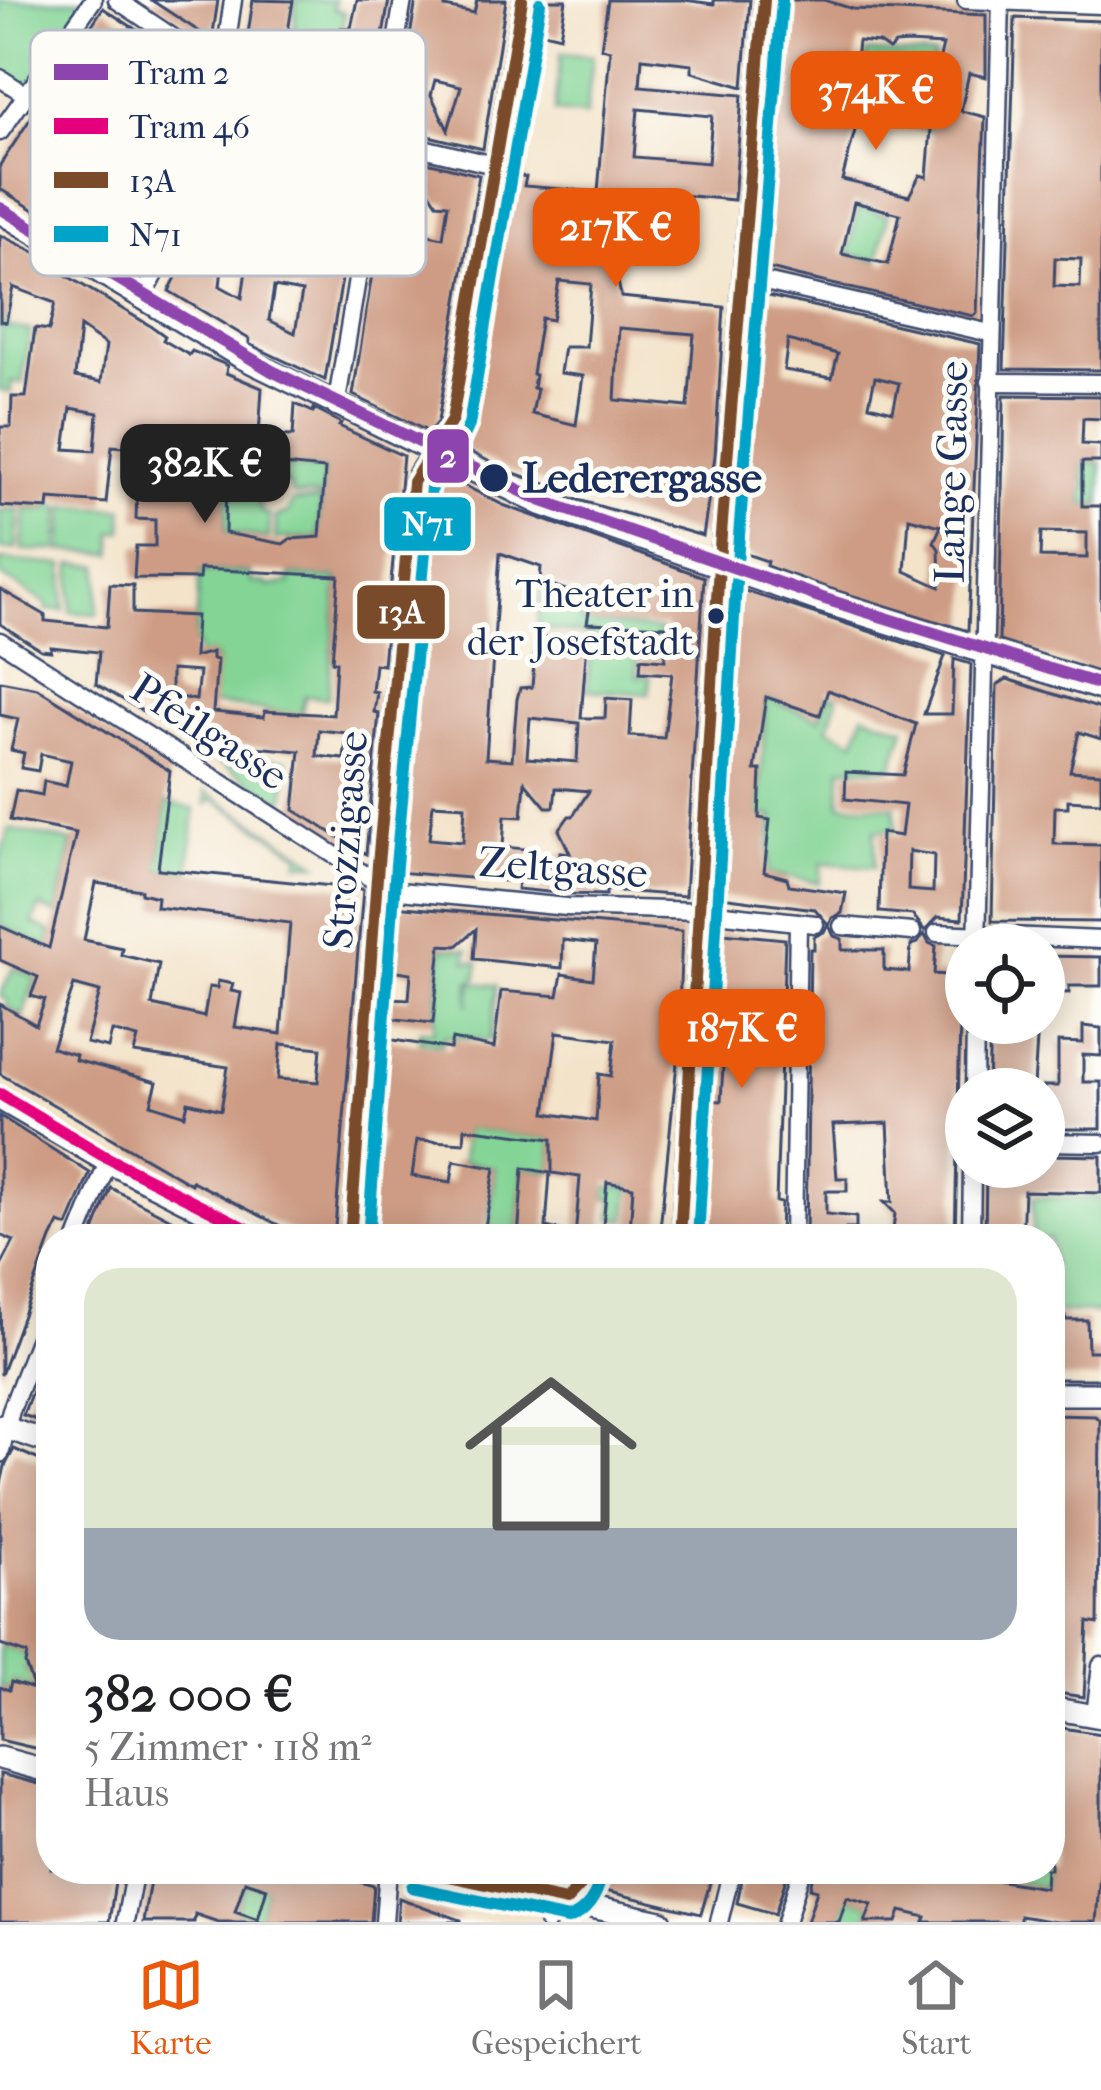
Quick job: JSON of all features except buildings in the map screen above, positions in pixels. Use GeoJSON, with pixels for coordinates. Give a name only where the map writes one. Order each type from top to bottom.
{"type":"FeatureCollection","features":[{"type":"Feature","properties":{"kind":"street"},"geometry":{"type":"LineString","coordinates":[[73,30],[93,0]]}},
{"type":"Feature","properties":{"kind":"street"},"geometry":{"type":"LineString","coordinates":[[117,0],[162,30]]}},
{"type":"Feature","properties":{"kind":"street"},"geometry":{"type":"LineString","coordinates":[[229,30],[233,0]]}},
{"type":"Feature","properties":{"kind":"street"},"geometry":{"type":"LineString","coordinates":[[398,30],[403,0]]}},
{"type":"Feature","properties":{"kind":"street"},"geometry":{"type":"LineString","coordinates":[[432,453],[445,443],[452,420],[522,0]]}},
{"type":"Feature","properties":{"kind":"street"},"geometry":{"type":"LineString","coordinates":[[681,1224],[719,566],[764,0]]}},
{"type":"Feature","properties":{"kind":"street"},"geometry":{"type":"LineString","coordinates":[[965,0],[1101,5]]}},
{"type":"Feature","properties":{"kind":"street","name":"Lange Gasse"},"geometry":{"type":"LineString","coordinates":[[977,924],[1001,1]]}},
{"type":"Feature","properties":{"kind":"street"},"geometry":{"type":"LineString","coordinates":[[0,78],[28,96]]}},
{"type":"Feature","properties":{"kind":"street"},"geometry":{"type":"LineString","coordinates":[[0,132],[30,93]]}},
{"type":"Feature","properties":{"kind":"street"},"geometry":{"type":"LineString","coordinates":[[426,149],[494,165]]}},
{"type":"Feature","properties":{"kind":"street"},"geometry":{"type":"LineString","coordinates":[[0,212],[30,230]]}},
{"type":"Feature","properties":{"kind":"street"},"geometry":{"type":"LineString","coordinates":[[106,276],[241,358],[563,513],[1101,689]]}},
{"type":"Feature","properties":{"kind":"street"},"geometry":{"type":"LineString","coordinates":[[142,298],[153,276]]}},
{"type":"Feature","properties":{"kind":"street"},"geometry":{"type":"LineString","coordinates":[[336,407],[358,276]]}},
{"type":"Feature","properties":{"kind":"street"},"geometry":{"type":"LineString","coordinates":[[742,277],[990,333]]}},
{"type":"Feature","properties":{"kind":"street"},"geometry":{"type":"LineString","coordinates":[[990,382],[1101,382]]}},
{"type":"Feature","properties":{"kind":"street","name":"Strozzigasse"},"geometry":{"type":"LineString","coordinates":[[351,1224],[412,482],[432,453]]}},
{"type":"Feature","properties":{"kind":"street","name":"Pfeilgasse"},"geometry":{"type":"LineString","coordinates":[[0,641],[378,885]]}},
{"type":"Feature","properties":{"kind":"street","name":"Zeltgasse"},"geometry":{"type":"LineString","coordinates":[[378,885],[391,891],[567,907],[698,911],[806,923],[794,1224]]}},
{"type":"Feature","properties":{"kind":"street"},"geometry":{"type":"LineString","coordinates":[[842,926],[912,932]]}},
{"type":"Feature","properties":{"kind":"street"},"geometry":{"type":"LineString","coordinates":[[938,933],[945,934]]}},
{"type":"Feature","properties":{"kind":"street"},"geometry":{"type":"LineString","coordinates":[[1065,940],[1101,940]]}},
{"type":"Feature","properties":{"kind":"street"},"geometry":{"type":"LineString","coordinates":[[0,1099],[107,1162],[230,1224]]}},
{"type":"Feature","properties":{"kind":"street"},"geometry":{"type":"LineString","coordinates":[[1065,1142],[1101,1143]]}},
{"type":"Feature","properties":{"kind":"street"},"geometry":{"type":"LineString","coordinates":[[83,1224],[107,1162]]}},
{"type":"Feature","properties":{"kind":"street"},"geometry":{"type":"LineString","coordinates":[[971,1224],[972,1188]]}},
{"type":"Feature","properties":{"kind":"street"},"geometry":{"type":"LineString","coordinates":[[0,1454],[3,1426],[36,1344]]}},
{"type":"Feature","properties":{"kind":"street"},"geometry":{"type":"LineString","coordinates":[[1065,1394],[1101,1394]]}},
{"type":"Feature","properties":{"kind":"street"},"geometry":{"type":"LineString","coordinates":[[3,1426],[36,1438]]}},
{"type":"Feature","properties":{"kind":"street"},"geometry":{"type":"LineString","coordinates":[[1065,1710],[1098,1716],[1101,1665]]}},
{"type":"Feature","properties":{"kind":"street"},"geometry":{"type":"LineString","coordinates":[[0,1758],[36,1768]]}},
{"type":"Feature","properties":{"kind":"street"},"geometry":{"type":"LineString","coordinates":[[125,1922],[132,1884]]}},
{"type":"Feature","properties":{"kind":"street"},"geometry":{"type":"LineString","coordinates":[[383,1922],[387,1884]]}},
{"type":"Feature","properties":{"kind":"street"},"geometry":{"type":"LineString","coordinates":[[486,1884],[661,1922]]}},
{"type":"Feature","properties":{"kind":"street"},"geometry":{"type":"LineString","coordinates":[[548,1922],[581,1884]]}},
{"type":"Feature","properties":{"kind":"street"},"geometry":{"type":"LineString","coordinates":[[719,1922],[728,1884]]}},
{"type":"Feature","properties":{"kind":"street"},"geometry":{"type":"LineString","coordinates":[[786,1922],[797,1884]]}},
{"type":"Feature","properties":{"kind":"shaded area"},"geometry":{"type":"Polygon","coordinates":[[[118,1884],[149,1884],[143,1922],[109,1922],[118,1884]]]}},
{"type":"Feature","properties":{"kind":"green space"},"geometry":{"type":"Polygon","coordinates":[[[0,0],[86,0],[66,30],[30,30],[28,89],[0,71],[0,0]]]}},
{"type":"Feature","properties":{"kind":"green space"},"geometry":{"type":"Polygon","coordinates":[[[296,0],[335,0],[333,9],[345,13],[341,30],[294,30],[296,0]]]}},
{"type":"Feature","properties":{"kind":"green space"},"geometry":{"type":"Polygon","coordinates":[[[867,52],[935,56],[918,118],[942,124],[940,133],[862,115],[867,52]]]}},
{"type":"Feature","properties":{"kind":"green space"},"geometry":{"type":"Polygon","coordinates":[[[561,53],[593,56],[586,115],[555,112],[561,53]]]}},
{"type":"Feature","properties":{"kind":"green space"},"geometry":{"type":"Polygon","coordinates":[[[858,207],[888,215],[878,261],[849,254],[858,207]]]}},
{"type":"Feature","properties":{"kind":"green space"},"geometry":{"type":"Polygon","coordinates":[[[0,303],[9,305],[7,327],[30,330],[22,383],[11,381],[11,392],[0,391],[0,303]]]}},
{"type":"Feature","properties":{"kind":"green space"},"geometry":{"type":"Polygon","coordinates":[[[243,462],[273,465],[272,481],[262,483],[256,494],[227,491],[227,465],[242,466],[243,462]]]}},
{"type":"Feature","properties":{"kind":"green space"},"geometry":{"type":"Polygon","coordinates":[[[1083,463],[1101,463],[1101,504],[1083,504],[1083,488],[1090,485],[1083,482],[1083,463]]]}},
{"type":"Feature","properties":{"kind":"green space"},"geometry":{"type":"Polygon","coordinates":[[[279,466],[324,470],[322,496],[293,495],[289,485],[279,481],[279,466]]]}},
{"type":"Feature","properties":{"kind":"green space"},"geometry":{"type":"Polygon","coordinates":[[[227,495],[258,498],[261,511],[270,516],[269,538],[226,532],[227,495]]]}},
{"type":"Feature","properties":{"kind":"green space"},"geometry":{"type":"Polygon","coordinates":[[[321,500],[318,537],[275,539],[276,516],[287,514],[292,501],[321,500]]]}},
{"type":"Feature","properties":{"kind":"green space"},"geometry":{"type":"Polygon","coordinates":[[[49,504],[60,506],[58,550],[22,550],[25,509],[47,510],[49,504]]]}},
{"type":"Feature","properties":{"kind":"green space"},"geometry":{"type":"Polygon","coordinates":[[[65,506],[123,509],[123,531],[113,532],[113,554],[62,551],[65,506]]]}},
{"type":"Feature","properties":{"kind":"green space"},"geometry":{"type":"Polygon","coordinates":[[[0,510],[19,510],[16,549],[0,549],[0,510]]]}},
{"type":"Feature","properties":{"kind":"green space"},"geometry":{"type":"Polygon","coordinates":[[[0,560],[64,565],[64,610],[47,610],[47,604],[0,575],[0,560]]]}},
{"type":"Feature","properties":{"kind":"green space"},"geometry":{"type":"Polygon","coordinates":[[[72,564],[100,566],[97,614],[71,612],[72,564]]]}},
{"type":"Feature","properties":{"kind":"green space"},"geometry":{"type":"Polygon","coordinates":[[[200,571],[250,573],[251,582],[267,586],[290,583],[290,575],[338,578],[328,698],[305,696],[301,715],[212,704],[217,660],[209,653],[200,658],[195,638],[200,571]]]}},
{"type":"Feature","properties":{"kind":"green space"},"geometry":{"type":"Polygon","coordinates":[[[541,588],[582,601],[581,622],[660,630],[659,656],[637,655],[637,676],[650,676],[649,694],[587,690],[592,635],[537,629],[541,588]]]}},
{"type":"Feature","properties":{"kind":"green space"},"geometry":{"type":"Polygon","coordinates":[[[828,695],[838,697],[828,728],[855,741],[864,714],[905,728],[892,768],[841,768],[840,804],[895,807],[896,830],[875,830],[875,867],[822,863],[820,883],[768,873],[773,816],[759,815],[766,698],[820,719],[828,695]]]}},
{"type":"Feature","properties":{"kind":"green space"},"geometry":{"type":"Polygon","coordinates":[[[220,754],[287,760],[285,799],[281,801],[216,760],[220,754]]]}},
{"type":"Feature","properties":{"kind":"green space"},"geometry":{"type":"Polygon","coordinates":[[[206,792],[318,863],[298,863],[301,855],[214,799],[206,804],[206,792]]]}},
{"type":"Feature","properties":{"kind":"green space"},"geometry":{"type":"Polygon","coordinates":[[[166,802],[195,809],[189,872],[155,868],[166,802]]]}},
{"type":"Feature","properties":{"kind":"green space"},"geometry":{"type":"Polygon","coordinates":[[[9,829],[72,842],[56,914],[40,907],[32,923],[51,932],[47,947],[0,925],[0,858],[9,829]]]}},
{"type":"Feature","properties":{"kind":"green space"},"geometry":{"type":"Polygon","coordinates":[[[442,948],[468,950],[466,961],[479,963],[476,980],[470,981],[468,1006],[472,983],[497,985],[491,1040],[444,1036],[442,1045],[419,1041],[420,1030],[434,1031],[442,948]]]}},
{"type":"Feature","properties":{"kind":"green space"},"geometry":{"type":"Polygon","coordinates":[[[13,968],[36,977],[23,1016],[6,1006],[8,1001],[0,996],[13,968]]]}},
{"type":"Feature","properties":{"kind":"green space"},"geometry":{"type":"Polygon","coordinates":[[[705,1065],[723,1066],[721,1101],[702,1099],[705,1065]]]}},
{"type":"Feature","properties":{"kind":"green space"},"geometry":{"type":"Polygon","coordinates":[[[465,1128],[552,1139],[551,1172],[523,1168],[518,1224],[490,1224],[495,1168],[462,1161],[465,1128]]]}},
{"type":"Feature","properties":{"kind":"green space"},"geometry":{"type":"Polygon","coordinates":[[[606,1187],[630,1187],[626,1220],[612,1218],[613,1199],[606,1198],[606,1187]]]}},
{"type":"Feature","properties":{"kind":"green space"},"geometry":{"type":"Polygon","coordinates":[[[1033,1197],[1101,1198],[1101,1313],[1065,1312],[1065,1224],[1033,1224],[1033,1197]]]}},
{"type":"Feature","properties":{"kind":"green space"},"geometry":{"type":"Polygon","coordinates":[[[0,1645],[27,1654],[26,1669],[36,1689],[12,1682],[9,1690],[0,1687],[0,1645]]]}},
{"type":"Feature","properties":{"kind":"green space"},"geometry":{"type":"Polygon","coordinates":[[[246,1884],[267,1888],[258,1919],[235,1911],[246,1884]]]}},
{"type":"Feature","properties":{"kind":"green space"},"geometry":{"type":"Polygon","coordinates":[[[847,1897],[872,1904],[865,1922],[839,1922],[847,1897]]]}},
{"type":"Feature","properties":{"kind":"tram line","name":"2"},"geometry":{"type":"LineString","coordinates":[[0,208],[30,226]]}},
{"type":"Feature","properties":{"kind":"tram line","name":"2"},"geometry":{"type":"LineString","coordinates":[[113,276],[272,371],[540,500],[825,599],[1101,685]]}},
{"type":"Feature","properties":{"kind":"tram line","name":"46"},"geometry":{"type":"LineString","coordinates":[[0,1094],[102,1155],[238,1224]]}},
{"type":"Feature","properties":{"kind":"transit line","name":"13A"},"geometry":{"type":"LineString","coordinates":[[351,1224],[413,482],[452,420],[522,0]]}},
{"type":"Feature","properties":{"kind":"transit line","name":"13A"},"geometry":{"type":"LineString","coordinates":[[681,1224],[720,547],[764,0]]}},
{"type":"Feature","properties":{"kind":"transit line","name":"N71"},"geometry":{"type":"LineString","coordinates":[[699,1224],[738,548],[782,1]]}},
{"type":"Feature","properties":{"kind":"transit line","name":"N71"},"geometry":{"type":"LineString","coordinates":[[369,1224],[431,487],[469,425],[540,3]]}},
{"type":"Feature","properties":{"kind":"transit line","name":"13A"},"geometry":{"type":"LineString","coordinates":[[486,1884],[566,1901],[581,1884]]}},
{"type":"Feature","properties":{"kind":"transit line","name":"N71"},"geometry":{"type":"LineString","coordinates":[[412,1887],[568,1919],[591,1901],[599,1884]]}},
{"type":"Feature","properties":{"kind":"place","name":"Lederergasse"},"geometry":{"type":"Point","coordinates":[494,478]}},
{"type":"Feature","properties":{"kind":"place","name":"Theater in der Josefstadt"},"geometry":{"type":"Point","coordinates":[716,616]}}]}
